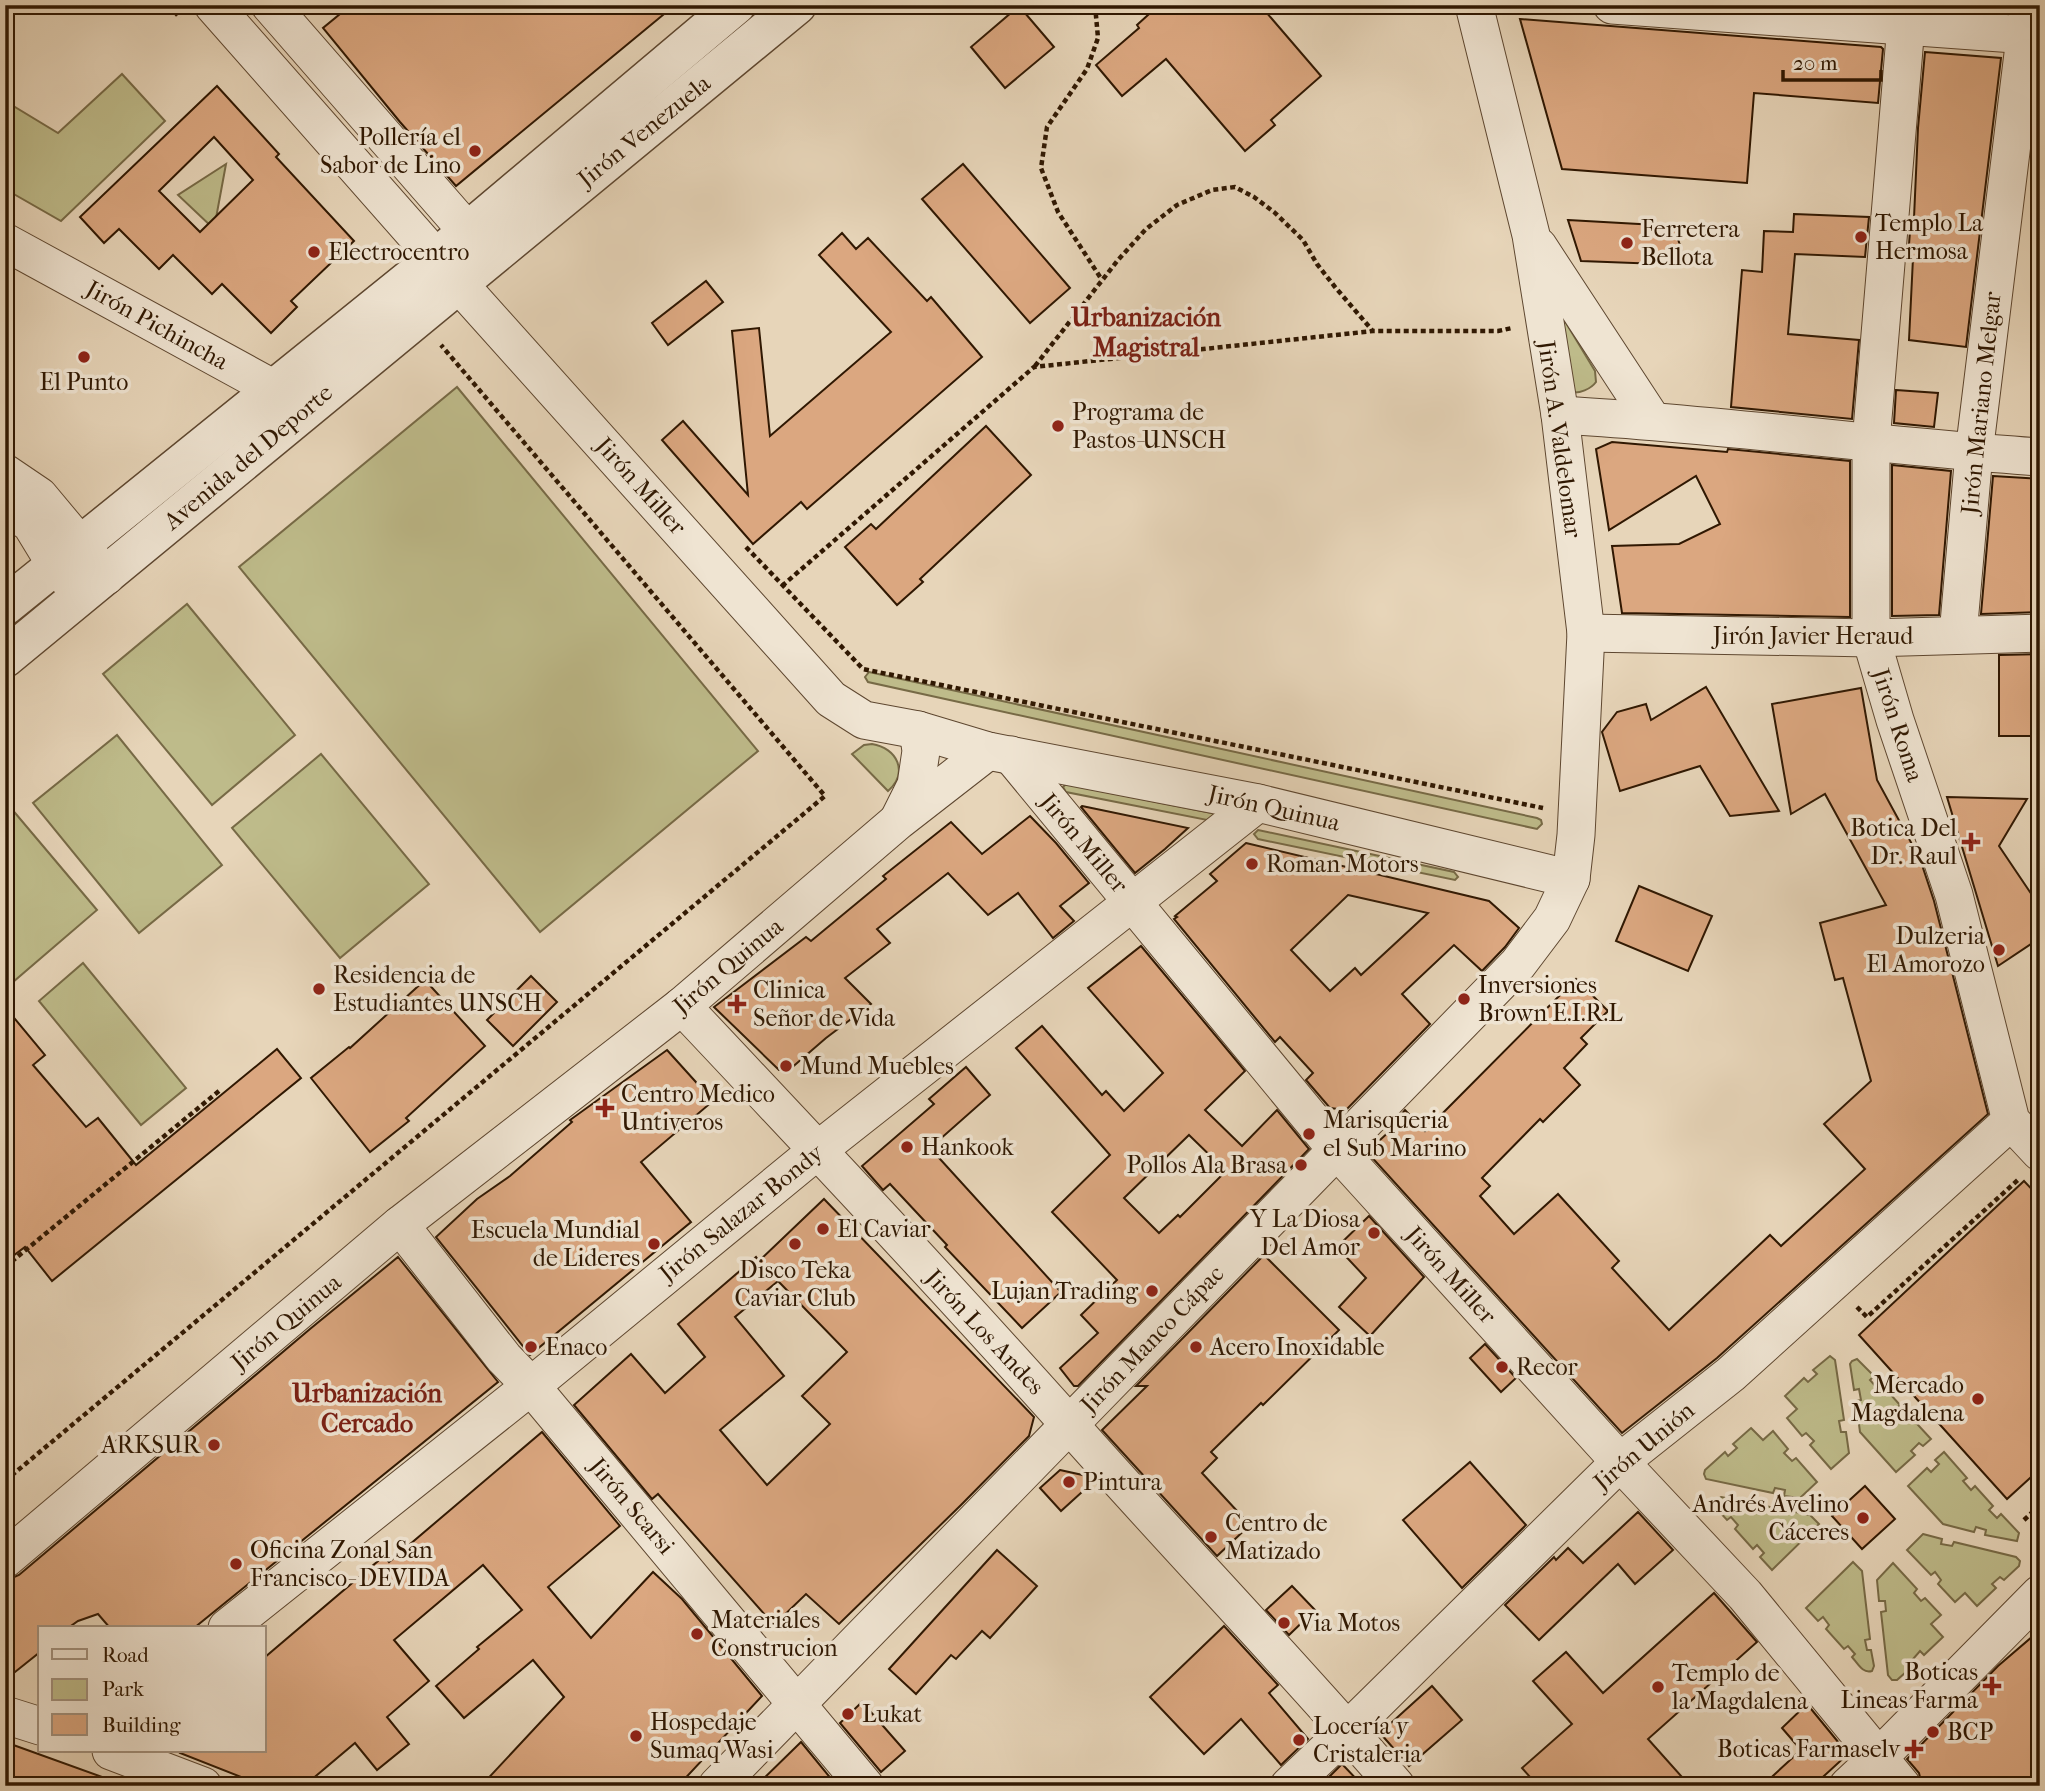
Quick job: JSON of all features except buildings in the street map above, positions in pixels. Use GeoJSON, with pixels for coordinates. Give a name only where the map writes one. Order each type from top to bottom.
{"type":"FeatureCollection","features":[{"type":"Feature","properties":{"kind":"street"},"geometry":{"type":"LineString","coordinates":[[214,5],[447,270]]}},
{"type":"Feature","properties":{"kind":"street","name":"Jirón Venezuela"},"geometry":{"type":"LineString","coordinates":[[479,244],[737,5]]}},
{"type":"Feature","properties":{"kind":"street","name":"Jirón Venezuela"},"geometry":{"type":"LineString","coordinates":[[479,244],[797,5]]}},
{"type":"Feature","properties":{"kind":"street","name":"Jirón A. Valdelomar"},"geometry":{"type":"LineString","coordinates":[[1474,5],[1531,234],[1560,415],[1586,633],[1577,816],[1571,879]]}},
{"type":"Feature","properties":{"kind":"street"},"geometry":{"type":"LineString","coordinates":[[1612,5],[1907,12],[2031,25]]}},
{"type":"Feature","properties":{"kind":"street"},"geometry":{"type":"LineString","coordinates":[[284,10],[479,244]]}},
{"type":"Feature","properties":{"kind":"street","name":"Jirón Roma"},"geometry":{"type":"LineString","coordinates":[[1907,12],[1871,442],[1871,638],[1895,720],[1954,895],[2011,1121],[2032,1163]]}},
{"type":"Feature","properties":{"kind":"street","name":"Jirón Mariano Melgar"},"geometry":{"type":"LineString","coordinates":[[1958,635],[1974,453],[2031,25]]}},
{"type":"Feature","properties":{"kind":"street"},"geometry":{"type":"LineString","coordinates":[[1531,234],[1652,421]]}},
{"type":"Feature","properties":{"kind":"street","name":"Jirón Pichincha"},"geometry":{"type":"LineString","coordinates":[[5,242],[308,407]]}},
{"type":"Feature","properties":{"kind":"street","name":"Avenida del Deporte"},"geometry":{"type":"LineString","coordinates":[[5,607],[274,389],[447,270],[479,244]]}},
{"type":"Feature","properties":{"kind":"street","name":"Avenida del Deporte"},"geometry":{"type":"LineString","coordinates":[[5,658],[308,407],[447,270]]}},
{"type":"Feature","properties":{"kind":"street","name":"Jirón Miller"},"geometry":{"type":"LineString","coordinates":[[447,270],[831,699],[864,720],[918,730],[1000,753],[1133,901],[1336,1149],[1619,1462],[1745,1595],[1902,1786]]}},
{"type":"Feature","properties":{"kind":"street"},"geometry":{"type":"LineString","coordinates":[[1560,415],[2040,457]]}},
{"type":"Feature","properties":{"kind":"street"},"geometry":{"type":"LineString","coordinates":[[5,473],[39,496],[68,555]]}},
{"type":"Feature","properties":{"kind":"street"},"geometry":{"type":"LineString","coordinates":[[5,505],[68,555],[94,586]]}},
{"type":"Feature","properties":{"kind":"street","name":"Jirón Javier Heraud"},"geometry":{"type":"LineString","coordinates":[[1586,633],[1871,638],[2040,633]]}},
{"type":"Feature","properties":{"kind":"street"},"geometry":{"type":"LineString","coordinates":[[898,821],[916,785],[920,751],[918,730]]}},
{"type":"Feature","properties":{"kind":"street","name":"Jirón Quinua"},"geometry":{"type":"LineString","coordinates":[[5,1559],[400,1225],[682,1006],[898,821],[1000,753],[1258,803],[1571,879]]}},
{"type":"Feature","properties":{"kind":"street","name":"Jirón Salazar Bondy"},"geometry":{"type":"LineString","coordinates":[[230,1626],[531,1386],[818,1150],[1258,803]]}},
{"type":"Feature","properties":{"kind":"street","name":"Jirón Manco Cápac"},"geometry":{"type":"LineString","coordinates":[[717,1786],[1518,964],[1552,919],[1571,879]]}},
{"type":"Feature","properties":{"kind":"street","name":"Jirón Los Andes"},"geometry":{"type":"LineString","coordinates":[[682,1006],[1069,1424],[1396,1786]]}},
{"type":"Feature","properties":{"kind":"street","name":"Jirón Unión"},"geometry":{"type":"LineString","coordinates":[[1289,1786],[1619,1462],[1731,1374],[2011,1121]]}},
{"type":"Feature","properties":{"kind":"street","name":"Jirón Scarsi"},"geometry":{"type":"LineString","coordinates":[[400,1225],[504,1357],[865,1786]]}},
{"type":"Feature","properties":{"kind":"street"},"geometry":{"type":"LineString","coordinates":[[1847,1786],[2040,1594]]}},
{"type":"Feature","properties":{"kind":"street"},"geometry":{"type":"LineString","coordinates":[[5,1715],[38,1725]]}},
{"type":"Feature","properties":{"kind":"street"},"geometry":{"type":"LineString","coordinates":[[114,1752],[202,1786]]}},
{"type":"Feature","properties":{"kind":"path"},"geometry":{"type":"LineString","coordinates":[[1094,5],[1098,38],[1087,69],[1047,127],[1041,168],[1058,212],[1102,280]]}},
{"type":"Feature","properties":{"kind":"path"},"geometry":{"type":"LineString","coordinates":[[1373,331],[1317,264],[1303,240],[1254,197],[1235,187],[1212,190],[1177,205],[1146,229],[1034,367],[782,586],[863,669],[1577,816]]}},
{"type":"Feature","properties":{"kind":"path"},"geometry":{"type":"LineString","coordinates":[[1034,367],[1373,331],[1498,331],[1543,319]]}},
{"type":"Feature","properties":{"kind":"path"},"geometry":{"type":"LineString","coordinates":[[5,1481],[825,796],[435,337]]}},
{"type":"Feature","properties":{"kind":"path"},"geometry":{"type":"LineString","coordinates":[[5,1267],[219,1091]]}},
{"type":"Feature","properties":{"kind":"path"},"geometry":{"type":"LineString","coordinates":[[1851,1313],[1857,1307],[1867,1317],[2032,1163]]}},
{"type":"Feature","properties":{"kind":"path"},"geometry":{"type":"LineString","coordinates":[[2024,1520],[2040,1504]]}},
{"type":"Feature","properties":{"kind":"green space"},"geometry":{"type":"Polygon","coordinates":[[[122,74],[165,121],[61,221],[5,189],[5,101],[58,133],[122,74]]]}},
{"type":"Feature","properties":{"kind":"green space"},"geometry":{"type":"Polygon","coordinates":[[[226,164],[214,229],[178,195],[226,164]]]}},
{"type":"Feature","properties":{"kind":"green space"},"geometry":{"type":"Polygon","coordinates":[[[1560,313],[1595,371],[1596,382],[1581,392],[1571,392],[1560,313]]]}},
{"type":"Feature","properties":{"kind":"green space"},"geometry":{"type":"Polygon","coordinates":[[[457,387],[758,751],[540,932],[239,567],[457,387]]]}},
{"type":"Feature","properties":{"kind":"green space"},"geometry":{"type":"Polygon","coordinates":[[[187,604],[295,735],[212,805],[103,674],[187,604]]]}},
{"type":"Feature","properties":{"kind":"green space"},"geometry":{"type":"Polygon","coordinates":[[[869,672],[1537,818],[1542,824],[1537,829],[868,682],[865,677],[869,672]]]}},
{"type":"Feature","properties":{"kind":"green space"},"geometry":{"type":"Polygon","coordinates":[[[117,735],[222,865],[139,933],[33,803],[117,735]]]}},
{"type":"Feature","properties":{"kind":"green space"},"geometry":{"type":"Polygon","coordinates":[[[872,744],[888,750],[897,762],[898,776],[888,791],[852,754],[864,745],[872,744]]]}},
{"type":"Feature","properties":{"kind":"green space"},"geometry":{"type":"Polygon","coordinates":[[[321,754],[429,884],[340,958],[232,828],[321,754]]]}},
{"type":"Feature","properties":{"kind":"green space"},"geometry":{"type":"Polygon","coordinates":[[[1066,784],[1212,813],[1215,816],[1212,821],[1066,792],[1063,787],[1066,784]]]}},
{"type":"Feature","properties":{"kind":"green space"},"geometry":{"type":"Polygon","coordinates":[[[5,801],[97,910],[13,982],[5,973],[5,801]]]}},
{"type":"Feature","properties":{"kind":"green space"},"geometry":{"type":"Polygon","coordinates":[[[1258,830],[1454,872],[1458,877],[1455,880],[1258,839],[1254,834],[1258,830]]]}},
{"type":"Feature","properties":{"kind":"green space"},"geometry":{"type":"Polygon","coordinates":[[[83,963],[186,1088],[141,1125],[39,1001],[83,963]]]}},
{"type":"Feature","properties":{"kind":"green space"},"geometry":{"type":"Polygon","coordinates":[[[1830,1356],[1835,1360],[1844,1420],[1839,1421],[1841,1432],[1846,1432],[1849,1453],[1831,1469],[1810,1445],[1814,1441],[1806,1433],[1802,1436],[1787,1418],[1797,1409],[1785,1396],[1804,1378],[1808,1382],[1817,1374],[1813,1370],[1830,1356]]]}},
{"type":"Feature","properties":{"kind":"green space"},"geometry":{"type":"Polygon","coordinates":[[[1857,1359],[1874,1376],[1870,1380],[1877,1388],[1882,1385],[1900,1405],[1896,1409],[1903,1416],[1907,1413],[1931,1439],[1923,1446],[1919,1443],[1911,1451],[1915,1455],[1896,1472],[1860,1432],[1856,1401],[1861,1400],[1859,1389],[1854,1390],[1850,1364],[1857,1359]]]}},
{"type":"Feature","properties":{"kind":"green space"},"geometry":{"type":"Polygon","coordinates":[[[1751,1428],[1763,1440],[1773,1431],[1788,1449],[1784,1453],[1792,1461],[1796,1458],[1817,1482],[1800,1498],[1784,1496],[1785,1490],[1775,1488],[1773,1493],[1706,1479],[1705,1470],[1725,1452],[1728,1456],[1737,1448],[1733,1444],[1751,1428]]]}},
{"type":"Feature","properties":{"kind":"green space"},"geometry":{"type":"Polygon","coordinates":[[[1944,1452],[1967,1478],[1963,1481],[1971,1490],[1975,1486],[1993,1506],[1989,1510],[1997,1518],[2001,1514],[2019,1533],[2017,1541],[1985,1535],[1986,1530],[1976,1527],[1974,1532],[1943,1524],[1908,1486],[1927,1468],[1931,1472],[1939,1464],[1935,1460],[1944,1452]]]}},
{"type":"Feature","properties":{"kind":"green space"},"geometry":{"type":"Polygon","coordinates":[[[1721,1497],[1810,1515],[1819,1524],[1772,1570],[1760,1557],[1764,1553],[1757,1545],[1753,1549],[1735,1529],[1738,1525],[1731,1517],[1727,1520],[1715,1507],[1714,1502],[1721,1497]]]}},
{"type":"Feature","properties":{"kind":"green space"},"geometry":{"type":"Polygon","coordinates":[[[1923,1534],[1942,1539],[1941,1544],[1952,1546],[1954,1542],[2016,1557],[2020,1561],[2019,1566],[2004,1580],[2000,1577],[1992,1584],[1996,1588],[1977,1606],[1965,1593],[1955,1602],[1938,1584],[1941,1580],[1935,1572],[1931,1575],[1907,1550],[1923,1534]]]}},
{"type":"Feature","properties":{"kind":"green space"},"geometry":{"type":"Polygon","coordinates":[[[1853,1562],[1862,1571],[1870,1639],[1865,1640],[1867,1650],[1871,1650],[1874,1666],[1869,1672],[1863,1670],[1852,1657],[1855,1654],[1848,1646],[1844,1649],[1826,1629],[1829,1625],[1823,1617],[1818,1621],[1806,1608],[1853,1562]]]}},
{"type":"Feature","properties":{"kind":"green space"},"geometry":{"type":"Polygon","coordinates":[[[1893,1563],[1917,1589],[1914,1593],[1921,1601],[1925,1598],[1941,1615],[1931,1624],[1943,1637],[1924,1655],[1920,1651],[1913,1659],[1916,1663],[1897,1680],[1892,1680],[1888,1675],[1881,1612],[1886,1611],[1885,1601],[1879,1601],[1877,1580],[1893,1563]]]}},
{"type":"Feature","properties":{"kind":"place","name":"Pollería el Sabor de Lino"},"geometry":{"type":"Point","coordinates":[475,151]}},
{"type":"Feature","properties":{"kind":"place","name":"Templo La Hermosa"},"geometry":{"type":"Point","coordinates":[1861,237]}},
{"type":"Feature","properties":{"kind":"place","name":"Ferretera Bellota"},"geometry":{"type":"Point","coordinates":[1627,243]}},
{"type":"Feature","properties":{"kind":"place","name":"Electrocentro"},"geometry":{"type":"Point","coordinates":[314,252]}},
{"type":"Feature","properties":{"kind":"place","name":"El Punto"},"geometry":{"type":"Point","coordinates":[84,357]}},
{"type":"Feature","properties":{"kind":"place","name":"Programa de Pastos-UNSCH"},"geometry":{"type":"Point","coordinates":[1058,426]}},
{"type":"Feature","properties":{"kind":"place","name":"Botica Del Dr. Raul"},"geometry":{"type":"Point","coordinates":[1971,842]}},
{"type":"Feature","properties":{"kind":"place","name":"Roman Motors"},"geometry":{"type":"Point","coordinates":[1252,864]}},
{"type":"Feature","properties":{"kind":"place","name":"Dulzeria El Amorozo"},"geometry":{"type":"Point","coordinates":[1999,950]}},
{"type":"Feature","properties":{"kind":"place","name":"Residencia de Estudiantes UNSCH"},"geometry":{"type":"Point","coordinates":[319,989]}},
{"type":"Feature","properties":{"kind":"place","name":"Inversiones Brown E.I.R.L"},"geometry":{"type":"Point","coordinates":[1464,999]}},
{"type":"Feature","properties":{"kind":"place","name":"Clinica Señor de Vida"},"geometry":{"type":"Point","coordinates":[737,1004]}},
{"type":"Feature","properties":{"kind":"place","name":"Mund Muebles"},"geometry":{"type":"Point","coordinates":[786,1066]}},
{"type":"Feature","properties":{"kind":"place","name":"Centro Medico Untiveros"},"geometry":{"type":"Point","coordinates":[605,1108]}},
{"type":"Feature","properties":{"kind":"place","name":"Marisqueria el Sub Marino"},"geometry":{"type":"Point","coordinates":[1309,1134]}},
{"type":"Feature","properties":{"kind":"place","name":"Hankook"},"geometry":{"type":"Point","coordinates":[907,1147]}},
{"type":"Feature","properties":{"kind":"place","name":"Pollos Ala Brasa"},"geometry":{"type":"Point","coordinates":[1301,1165]}},
{"type":"Feature","properties":{"kind":"place","name":"El Caviar"},"geometry":{"type":"Point","coordinates":[823,1229]}},
{"type":"Feature","properties":{"kind":"place","name":"Y La Diosa Del Amor"},"geometry":{"type":"Point","coordinates":[1374,1233]}},
{"type":"Feature","properties":{"kind":"place","name":"Escuela Mundial de Lideres"},"geometry":{"type":"Point","coordinates":[654,1244]}},
{"type":"Feature","properties":{"kind":"place","name":"Disco Teka Caviar Club"},"geometry":{"type":"Point","coordinates":[795,1244]}},
{"type":"Feature","properties":{"kind":"place","name":"Lujan Trading"},"geometry":{"type":"Point","coordinates":[1152,1291]}},
{"type":"Feature","properties":{"kind":"place","name":"Enaco"},"geometry":{"type":"Point","coordinates":[531,1347]}},
{"type":"Feature","properties":{"kind":"place","name":"Acero Inoxidable"},"geometry":{"type":"Point","coordinates":[1196,1347]}},
{"type":"Feature","properties":{"kind":"place","name":"Recor"},"geometry":{"type":"Point","coordinates":[1502,1367]}},
{"type":"Feature","properties":{"kind":"place","name":"Mercado Magdalena"},"geometry":{"type":"Point","coordinates":[1978,1399]}},
{"type":"Feature","properties":{"kind":"place","name":"ARKSUR"},"geometry":{"type":"Point","coordinates":[214,1445]}},
{"type":"Feature","properties":{"kind":"place","name":"Pintura"},"geometry":{"type":"Point","coordinates":[1069,1482]}},
{"type":"Feature","properties":{"kind":"place","name":"Andrés Avelino Cáceres"},"geometry":{"type":"Point","coordinates":[1863,1518]}},
{"type":"Feature","properties":{"kind":"place","name":"Centro de Matizado"},"geometry":{"type":"Point","coordinates":[1211,1537]}},
{"type":"Feature","properties":{"kind":"place","name":"Oficina Zonal San Francisco- DEVIDA"},"geometry":{"type":"Point","coordinates":[236,1564]}},
{"type":"Feature","properties":{"kind":"place","name":"Via Motos"},"geometry":{"type":"Point","coordinates":[1284,1623]}},
{"type":"Feature","properties":{"kind":"place","name":"Materiales Construcion"},"geometry":{"type":"Point","coordinates":[697,1634]}},
{"type":"Feature","properties":{"kind":"place","name":"Boticas Lineas Farma"},"geometry":{"type":"Point","coordinates":[1992,1686]}},
{"type":"Feature","properties":{"kind":"place","name":"Templo de la Magdalena"},"geometry":{"type":"Point","coordinates":[1658,1687]}},
{"type":"Feature","properties":{"kind":"place","name":"Lukat"},"geometry":{"type":"Point","coordinates":[848,1714]}},
{"type":"Feature","properties":{"kind":"place","name":"BCP"},"geometry":{"type":"Point","coordinates":[1933,1732]}},
{"type":"Feature","properties":{"kind":"place","name":"Hospedaje Sumaq Wasi"},"geometry":{"type":"Point","coordinates":[636,1736]}},
{"type":"Feature","properties":{"kind":"place","name":"Locería y Cristaleria"},"geometry":{"type":"Point","coordinates":[1299,1740]}},
{"type":"Feature","properties":{"kind":"place","name":"Boticas Farmaselv"},"geometry":{"type":"Point","coordinates":[1914,1749]}},
{"type":"Feature","properties":{"kind":"district","name":"Urbanización Magistral"},"geometry":{"type":"Point","coordinates":[1146,332]}},
{"type":"Feature","properties":{"kind":"district","name":"Urbanización Cercado"},"geometry":{"type":"Point","coordinates":[367,1408]}}]}
